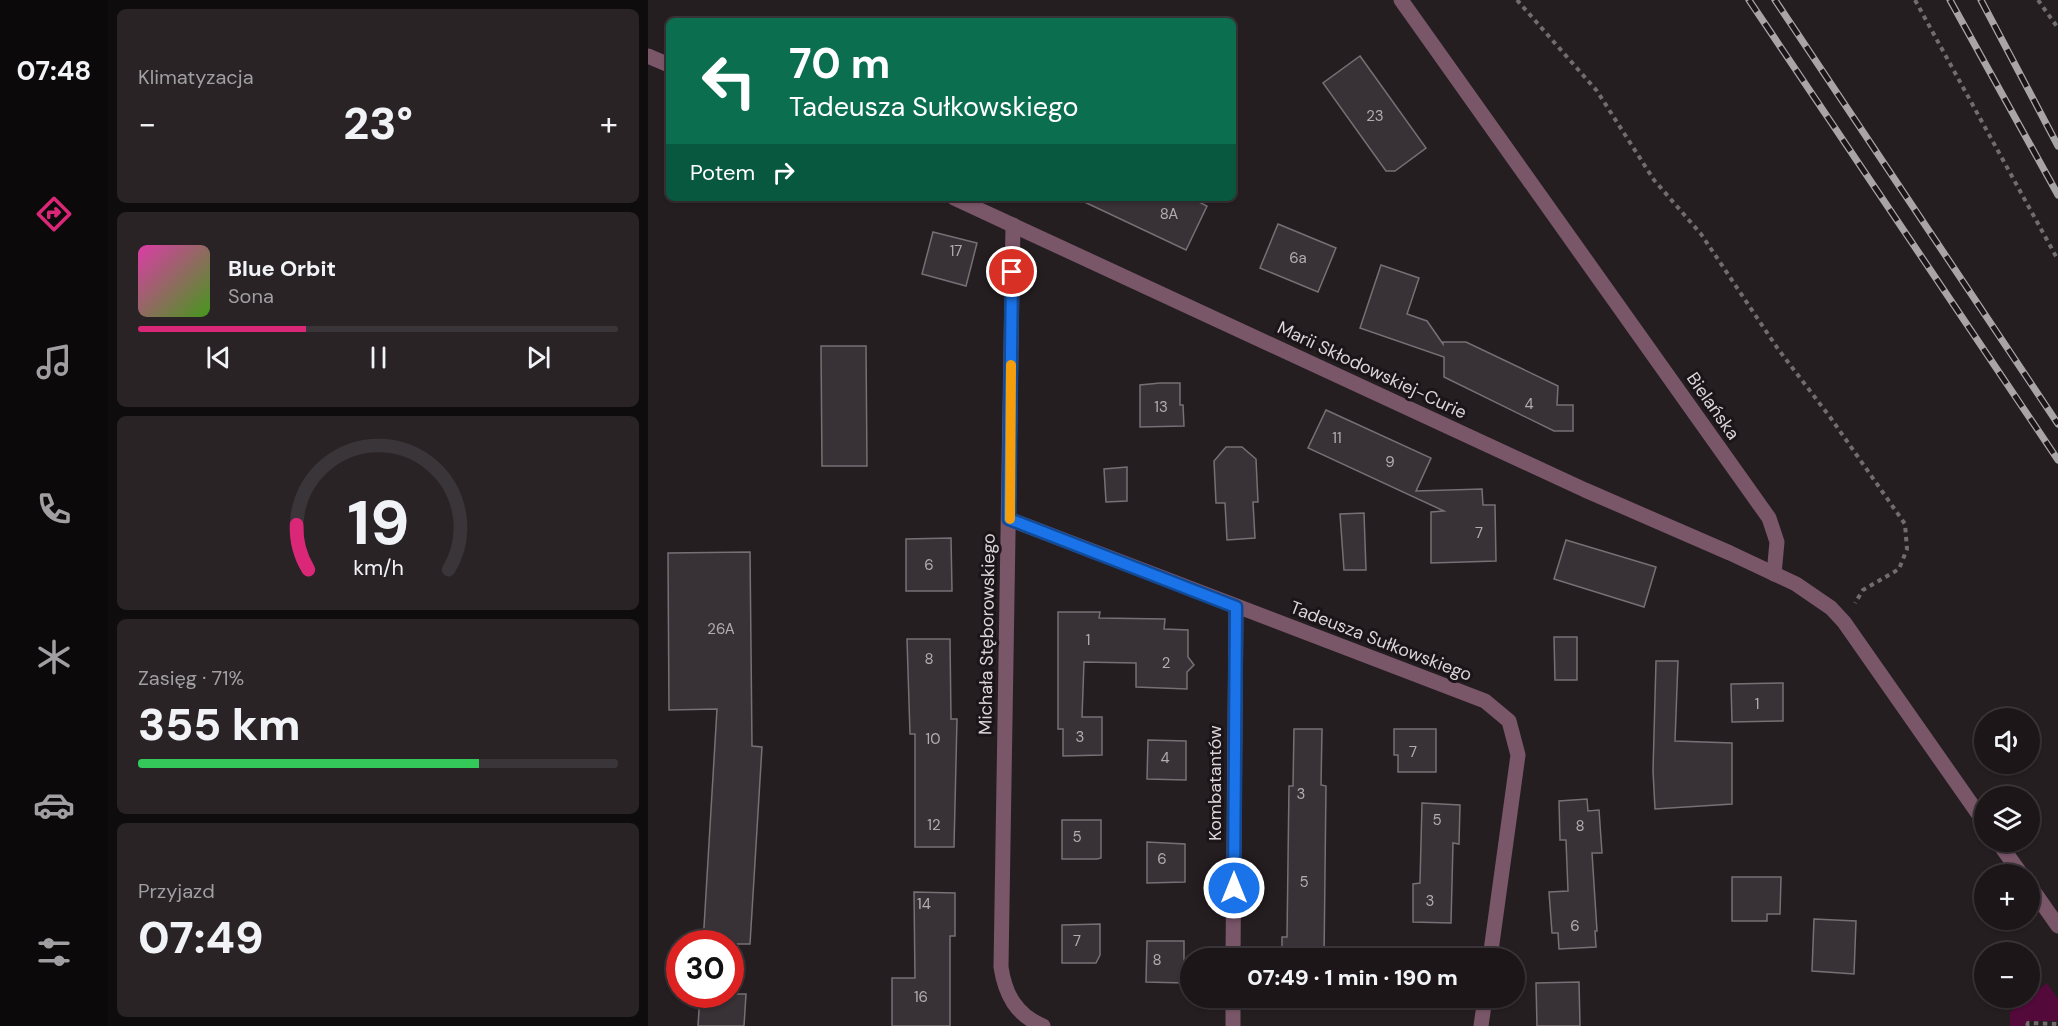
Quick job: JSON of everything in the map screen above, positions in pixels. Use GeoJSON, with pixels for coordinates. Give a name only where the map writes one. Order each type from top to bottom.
{"type":"FeatureCollection","features":[{"type":"Feature","properties":{"kind":"street","name":"Bielańska"},"geometry":{"type":"LineString","coordinates":[[1401,0],[1769,518],[1777,542],[1774,574]]}},
{"type":"Feature","properties":{"kind":"street"},"geometry":{"type":"LineString","coordinates":[[648,56],[666,64]]}},
{"type":"Feature","properties":{"kind":"street","name":"Marii Skłodowskiej-Curie"},"geometry":{"type":"LineString","coordinates":[[960,201],[1585,490],[1774,574]]}},
{"type":"Feature","properties":{"kind":"street","name":"Michała Stęborowskiego"},"geometry":{"type":"LineString","coordinates":[[1012,225],[1001,967],[1006,992],[1014,1005],[1023,1016],[1043,1026]]}},
{"type":"Feature","properties":{"kind":"street","name":"Tadeusza Sułkowskiego"},"geometry":{"type":"LineString","coordinates":[[1009,519],[1485,701],[1509,721],[1518,755],[1491,948]]}},
{"type":"Feature","properties":{"kind":"street"},"geometry":{"type":"LineString","coordinates":[[1774,574],[1816,597],[1844,622],[1974,808]]}},
{"type":"Feature","properties":{"kind":"street","name":"Kombatantów"},"geometry":{"type":"LineString","coordinates":[[1233,948],[1236,607]]}},
{"type":"Feature","properties":{"kind":"street"},"geometry":{"type":"LineString","coordinates":[[2040,901],[2058,927]]}},
{"type":"Feature","properties":{"kind":"street"},"geometry":{"type":"LineString","coordinates":[[1233,1008],[1233,1026]]}},
{"type":"Feature","properties":{"kind":"street"},"geometry":{"type":"LineString","coordinates":[[1481,1026],[1484,1008]]}},
{"type":"Feature","properties":{"kind":"path"},"geometry":{"type":"LineString","coordinates":[[1517,0],[1597,91],[1654,180],[1701,234],[1778,349],[1830,417],[1905,524],[1907,549],[1899,569],[1863,590],[1844,622]]}},
{"type":"Feature","properties":{"kind":"path"},"geometry":{"type":"LineString","coordinates":[[1915,0],[2058,260]]}},
{"type":"Feature","properties":{"kind":"path"},"geometry":{"type":"LineString","coordinates":[[2038,0],[2058,28]]}},
{"type":"Feature","properties":{"kind":"path"},"geometry":{"type":"LineString","coordinates":[[2027,1026],[2028,1023],[2058,1024]]}},
{"type":"Feature","properties":{"kind":"shaded area"},"geometry":{"type":"Polygon","coordinates":[[[2047,983],[2058,999],[2058,1021],[2026,1021],[2025,1026],[2010,1026],[2010,1012],[2015,1008],[2040,1008],[2040,988],[2047,983]]]}},
{"type":"Feature","properties":{"kind":"building"},"geometry":{"type":"Polygon","coordinates":[[[1360,56],[1426,148],[1395,171],[1386,171],[1323,83],[1360,56]]]}},
{"type":"Feature","properties":{"kind":"building"},"geometry":{"type":"Polygon","coordinates":[[[1082,201],[1197,201],[1207,206],[1186,250],[1082,201]]]}},
{"type":"Feature","properties":{"kind":"building"},"geometry":{"type":"Polygon","coordinates":[[[1278,224],[1336,248],[1318,292],[1260,268],[1278,224]]]}},
{"type":"Feature","properties":{"kind":"building"},"geometry":{"type":"Polygon","coordinates":[[[933,232],[977,243],[966,286],[922,274],[933,232]]]}},
{"type":"Feature","properties":{"kind":"building"},"geometry":{"type":"Polygon","coordinates":[[[1381,265],[1419,278],[1407,314],[1427,321],[1443,344],[1443,342],[1466,342],[1558,386],[1557,405],[1573,405],[1573,431],[1554,431],[1444,377],[1444,357],[1360,328],[1381,265]]]}},
{"type":"Feature","properties":{"kind":"building"},"geometry":{"type":"Polygon","coordinates":[[[821,346],[866,346],[867,466],[822,466],[821,346]]]}},
{"type":"Feature","properties":{"kind":"building"},"geometry":{"type":"Polygon","coordinates":[[[1180,383],[1180,405],[1183,405],[1184,426],[1140,427],[1140,385],[1180,383]]]}},
{"type":"Feature","properties":{"kind":"building"},"geometry":{"type":"Polygon","coordinates":[[[1326,410],[1431,458],[1416,491],[1482,489],[1483,505],[1495,505],[1496,561],[1431,563],[1431,512],[1444,511],[1308,448],[1326,410]]]}},
{"type":"Feature","properties":{"kind":"building"},"geometry":{"type":"Polygon","coordinates":[[[1226,447],[1242,447],[1256,459],[1258,502],[1253,502],[1255,538],[1227,540],[1225,503],[1216,503],[1214,461],[1226,447]]]}},
{"type":"Feature","properties":{"kind":"building"},"geometry":{"type":"Polygon","coordinates":[[[1127,467],[1127,501],[1106,502],[1104,469],[1127,467]]]}},
{"type":"Feature","properties":{"kind":"building"},"geometry":{"type":"Polygon","coordinates":[[[1364,513],[1366,570],[1344,570],[1340,514],[1364,513]]]}},
{"type":"Feature","properties":{"kind":"building"},"geometry":{"type":"Polygon","coordinates":[[[951,538],[952,591],[906,591],[906,539],[951,538]]]}},
{"type":"Feature","properties":{"kind":"building"},"geometry":{"type":"Polygon","coordinates":[[[1566,540],[1656,567],[1644,607],[1554,579],[1566,540]]]}},
{"type":"Feature","properties":{"kind":"building"},"geometry":{"type":"Polygon","coordinates":[[[750,552],[752,746],[762,747],[750,944],[744,944],[744,930],[704,930],[717,709],[669,710],[668,553],[750,552]]]}},
{"type":"Feature","properties":{"kind":"building"},"geometry":{"type":"Polygon","coordinates":[[[1058,612],[1100,612],[1099,618],[1165,619],[1164,629],[1188,630],[1188,657],[1194,665],[1187,672],[1187,689],[1136,687],[1136,663],[1084,662],[1082,717],[1102,717],[1102,755],[1063,756],[1063,729],[1058,729],[1058,612]]]}},
{"type":"Feature","properties":{"kind":"building"},"geometry":{"type":"Polygon","coordinates":[[[1554,637],[1577,637],[1577,680],[1555,680],[1554,637]]]}},
{"type":"Feature","properties":{"kind":"building"},"geometry":{"type":"Polygon","coordinates":[[[907,639],[950,639],[951,719],[957,719],[954,847],[915,847],[915,734],[910,734],[907,639]]]}},
{"type":"Feature","properties":{"kind":"building"},"geometry":{"type":"Polygon","coordinates":[[[1656,661],[1678,661],[1675,741],[1732,743],[1732,804],[1655,809],[1653,771],[1656,661]]]}},
{"type":"Feature","properties":{"kind":"building"},"geometry":{"type":"Polygon","coordinates":[[[1783,683],[1783,721],[1732,722],[1731,684],[1783,683]]]}},
{"type":"Feature","properties":{"kind":"building"},"geometry":{"type":"Polygon","coordinates":[[[1294,729],[1322,729],[1321,785],[1326,786],[1324,948],[1282,948],[1282,937],[1287,937],[1289,786],[1293,786],[1294,729]]]}},
{"type":"Feature","properties":{"kind":"building"},"geometry":{"type":"Polygon","coordinates":[[[1394,729],[1436,729],[1436,772],[1398,772],[1398,755],[1394,755],[1394,729]]]}},
{"type":"Feature","properties":{"kind":"building"},"geometry":{"type":"Polygon","coordinates":[[[1148,740],[1186,741],[1186,780],[1147,779],[1148,740]]]}},
{"type":"Feature","properties":{"kind":"building"},"geometry":{"type":"Polygon","coordinates":[[[1587,799],[1588,811],[1599,810],[1602,853],[1592,853],[1596,947],[1559,949],[1558,933],[1552,933],[1549,892],[1568,891],[1566,840],[1560,840],[1559,801],[1587,799]]]}},
{"type":"Feature","properties":{"kind":"building"},"geometry":{"type":"Polygon","coordinates":[[[1422,803],[1460,805],[1459,844],[1453,843],[1451,923],[1413,922],[1413,884],[1420,883],[1422,803]]]}},
{"type":"Feature","properties":{"kind":"building"},"geometry":{"type":"Polygon","coordinates":[[[1062,820],[1101,820],[1101,858],[1062,859],[1062,820]]]}},
{"type":"Feature","properties":{"kind":"building"},"geometry":{"type":"Polygon","coordinates":[[[1147,842],[1185,844],[1185,882],[1147,883],[1147,842]]]}},
{"type":"Feature","properties":{"kind":"building"},"geometry":{"type":"Polygon","coordinates":[[[1732,877],[1781,877],[1780,914],[1767,914],[1767,921],[1732,921],[1732,877]]]}},
{"type":"Feature","properties":{"kind":"building"},"geometry":{"type":"Polygon","coordinates":[[[914,892],[955,893],[955,936],[950,936],[950,1026],[892,1026],[892,978],[915,978],[914,892]]]}},
{"type":"Feature","properties":{"kind":"building"},"geometry":{"type":"Polygon","coordinates":[[[1814,919],[1856,921],[1854,974],[1812,971],[1814,919]]]}},
{"type":"Feature","properties":{"kind":"building"},"geometry":{"type":"Polygon","coordinates":[[[1100,924],[1100,955],[1096,963],[1062,963],[1062,925],[1100,924]]]}},
{"type":"Feature","properties":{"kind":"building"},"geometry":{"type":"Polygon","coordinates":[[[1147,941],[1184,941],[1184,948],[1180,948],[1180,983],[1146,982],[1147,941]]]}},
{"type":"Feature","properties":{"kind":"building"},"geometry":{"type":"Polygon","coordinates":[[[1579,982],[1580,1026],[1537,1026],[1536,983],[1579,982]]]}},
{"type":"Feature","properties":{"kind":"building"},"geometry":{"type":"Polygon","coordinates":[[[744,994],[746,994],[744,1026],[698,1026],[699,1008],[744,1008],[744,994]]]}},
{"type":"Feature","properties":{"kind":"railway"},"geometry":{"type":"LineString","coordinates":[[1749,0],[2058,460]]}},
{"type":"Feature","properties":{"kind":"railway"},"geometry":{"type":"LineString","coordinates":[[1775,0],[2058,424]]}},
{"type":"Feature","properties":{"kind":"railway"},"geometry":{"type":"LineString","coordinates":[[1950,0],[2058,195]]}},
{"type":"Feature","properties":{"kind":"railway"},"geometry":{"type":"LineString","coordinates":[[1981,0],[2058,146]]}},
{"type":"Feature","properties":{"kind":"slow traffic"},"geometry":{"type":"LineString","coordinates":[[1010,519],[1011,365]]}},
{"type":"Feature","properties":{"kind":"route"},"geometry":{"type":"LineString","coordinates":[[1012,272],[1009,519],[1236,607],[1234,888]]}}]}
